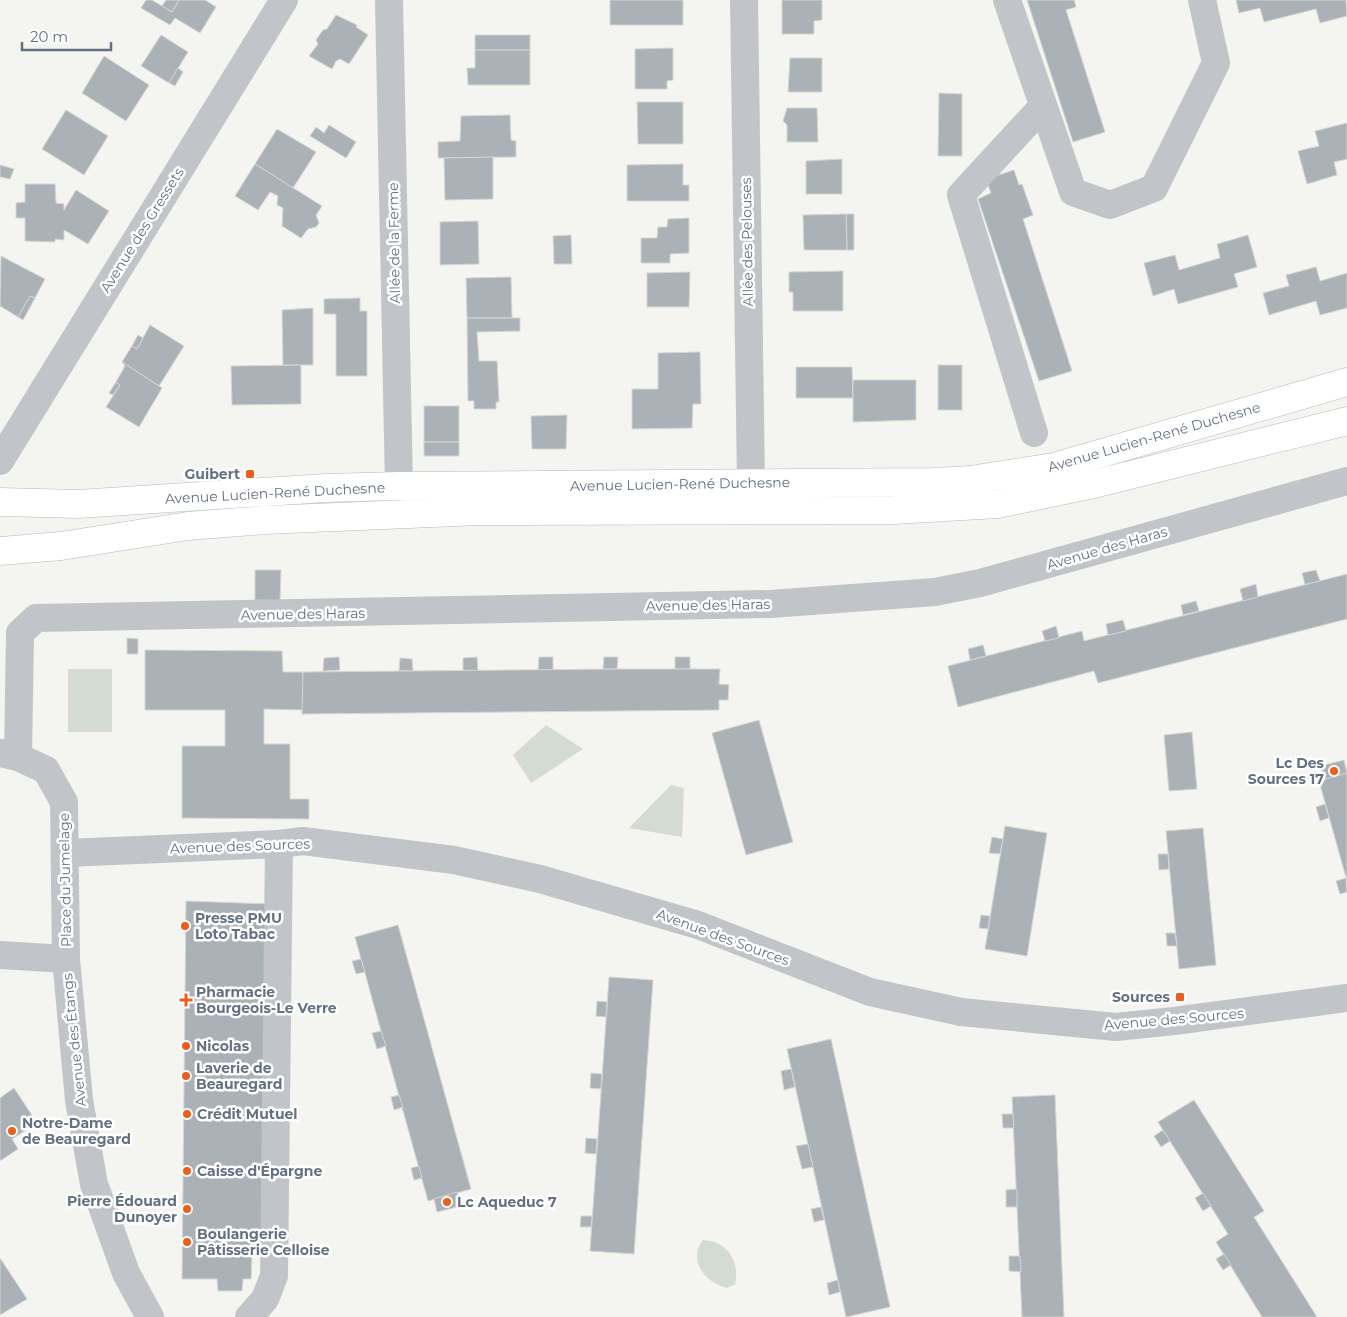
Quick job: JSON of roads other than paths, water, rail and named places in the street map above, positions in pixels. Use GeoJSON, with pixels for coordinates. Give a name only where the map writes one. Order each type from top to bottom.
{"type":"FeatureCollection","features":[{"type":"Feature","properties":{"kind":"main road","name":"Avenue Lucien-René Duchesne"},"geometry":{"type":"LineString","coordinates":[[0,502],[78,504],[326,488],[400,486],[934,482],[970,480],[1054,467],[1347,382]]}},
{"type":"Feature","properties":{"kind":"main road","name":"Avenue Lucien-René Duchesne"},"geometry":{"type":"LineString","coordinates":[[0,551],[61,546],[188,526],[274,520],[480,511],[894,510],[998,504],[1098,483],[1347,421]]}},
{"type":"Feature","properties":{"kind":"street","name":"Avenue des Gressets"},"geometry":{"type":"LineString","coordinates":[[0,460],[284,0]]}},
{"type":"Feature","properties":{"kind":"street","name":"Allée de la Ferme"},"geometry":{"type":"LineString","coordinates":[[389,0],[400,486]]}},
{"type":"Feature","properties":{"kind":"street","name":"Allée des Pelouses"},"geometry":{"type":"LineString","coordinates":[[744,0],[751,483]]}},
{"type":"Feature","properties":{"kind":"street"},"geometry":{"type":"LineString","coordinates":[[1007,0],[1073,192],[1110,205],[1154,188],[1216,63],[1202,0]]}},
{"type":"Feature","properties":{"kind":"street"},"geometry":{"type":"LineString","coordinates":[[1034,433],[961,195],[1043,106]]}},
{"type":"Feature","properties":{"kind":"street","name":"Avenue des Haras"},"geometry":{"type":"LineString","coordinates":[[54,618],[770,604],[935,592],[980,583],[1347,481]]}},
{"type":"Feature","properties":{"kind":"street","name":"Place du Jumelage"},"geometry":{"type":"LineString","coordinates":[[0,955],[66,959],[64,802],[46,770],[9,755],[20,633],[36,618],[54,618]]}},
{"type":"Feature","properties":{"kind":"street","name":"Avenue des Sources"},"geometry":{"type":"LineString","coordinates":[[66,853],[279,844],[303,841],[454,860],[540,879],[698,925],[870,992],[961,1012],[1116,1027],[1174,1022],[1347,998]]}},
{"type":"Feature","properties":{"kind":"street"},"geometry":{"type":"LineString","coordinates":[[250,1317],[265,1299],[274,1276],[279,844]]}},
{"type":"Feature","properties":{"kind":"street","name":"Avenue des Étangs"},"geometry":{"type":"LineString","coordinates":[[66,959],[79,1100],[94,1184],[126,1273],[150,1317]]}},
{"type":"Feature","properties":{"kind":"place","name":"Guibert"},"geometry":{"type":"Point","coordinates":[250,474]}},
{"type":"Feature","properties":{"kind":"place","name":"Lc Des Sources 17"},"geometry":{"type":"Point","coordinates":[1334,771]}},
{"type":"Feature","properties":{"kind":"place","name":"Presse PMU Loto Tabac"},"geometry":{"type":"Point","coordinates":[185,926]}},
{"type":"Feature","properties":{"kind":"place","name":"Sources"},"geometry":{"type":"Point","coordinates":[1180,997]}},
{"type":"Feature","properties":{"kind":"place","name":"Pharmacie Bourgeois-Le Verre"},"geometry":{"type":"Point","coordinates":[186,1000]}},
{"type":"Feature","properties":{"kind":"place","name":"Nicolas"},"geometry":{"type":"Point","coordinates":[186,1046]}},
{"type":"Feature","properties":{"kind":"place","name":"Laverie de Beauregard"},"geometry":{"type":"Point","coordinates":[186,1076]}},
{"type":"Feature","properties":{"kind":"place","name":"Crédit Mutuel"},"geometry":{"type":"Point","coordinates":[187,1114]}},
{"type":"Feature","properties":{"kind":"place","name":"Notre-Dame de Beauregard"},"geometry":{"type":"Point","coordinates":[12,1131]}},
{"type":"Feature","properties":{"kind":"place","name":"Caisse d'Épargne"},"geometry":{"type":"Point","coordinates":[187,1171]}},
{"type":"Feature","properties":{"kind":"place","name":"Lc Aqueduc 7"},"geometry":{"type":"Point","coordinates":[447,1202]}},
{"type":"Feature","properties":{"kind":"place","name":"Pierre Édouard Dunoyer"},"geometry":{"type":"Point","coordinates":[187,1209]}},
{"type":"Feature","properties":{"kind":"place","name":"Boulangerie Pâtisserie Celloise"},"geometry":{"type":"Point","coordinates":[187,1242]}}]}
